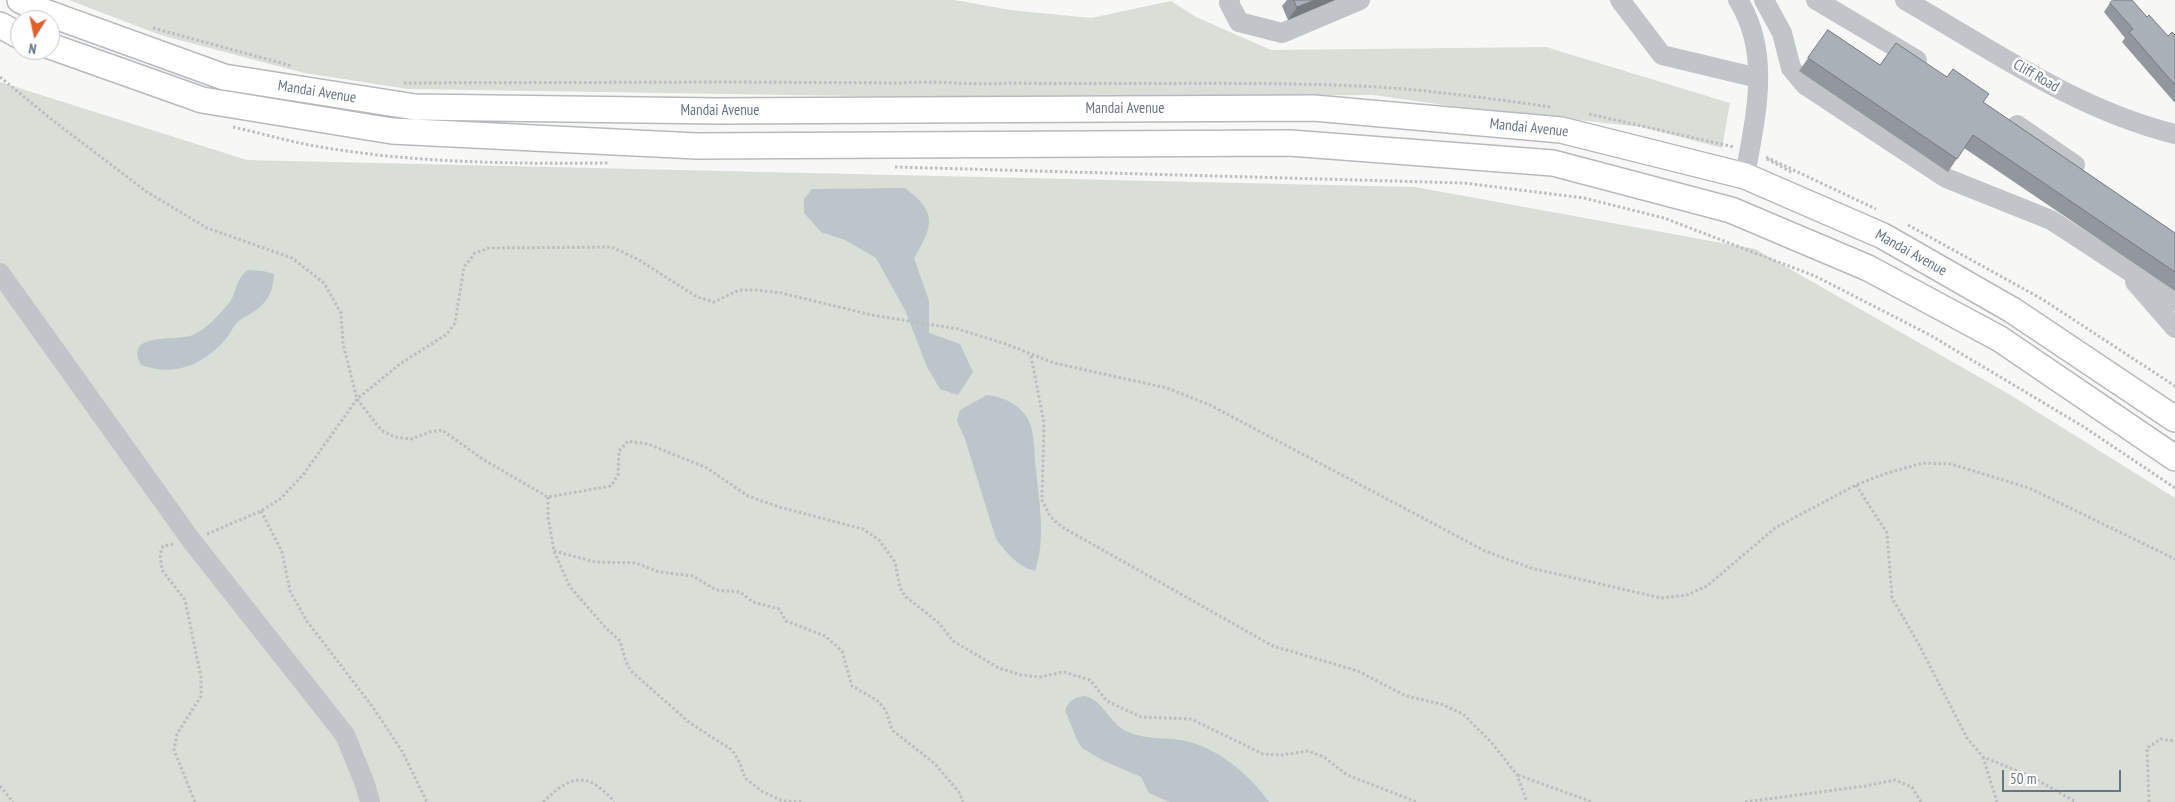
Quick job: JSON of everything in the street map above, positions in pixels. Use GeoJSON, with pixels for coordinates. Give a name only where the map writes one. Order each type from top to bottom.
{"type":"FeatureCollection","features":[{"type":"Feature","properties":{"kind":"main road","name":"Mandai Avenue"},"geometry":{"type":"LineString","coordinates":[[20,0],[39,10],[224,77],[415,107],[717,111],[1314,108],[1561,130],[1744,176],[1883,236],[2012,310],[2175,419]]}},
{"type":"Feature","properties":{"kind":"main road","name":"Mandai Avenue"},"geometry":{"type":"LineString","coordinates":[[60,50],[202,100],[392,131],[696,146],[1290,144],[1553,163],[1731,210],[1868,268],[2000,339],[2175,458]]}},
{"type":"Feature","properties":{"kind":"street"},"geometry":{"type":"LineString","coordinates":[[1230,0],[1229,3],[1239,22],[1282,33],[1360,0]]}},
{"type":"Feature","properties":{"kind":"street"},"geometry":{"type":"LineString","coordinates":[[1620,0],[1662,55],[1758,78]]}},
{"type":"Feature","properties":{"kind":"street"},"geometry":{"type":"LineString","coordinates":[[1738,0],[1747,14],[1756,47],[1759,90],[1744,176]]}},
{"type":"Feature","properties":{"kind":"street"},"geometry":{"type":"LineString","coordinates":[[1764,0],[1782,33],[1791,68],[1805,84],[1946,178],[2051,220],[2115,260],[2175,301]]}},
{"type":"Feature","properties":{"kind":"street"},"geometry":{"type":"LineString","coordinates":[[1816,0],[1932,69]]}},
{"type":"Feature","properties":{"kind":"street","name":"Cliff Road"},"geometry":{"type":"LineString","coordinates":[[1906,0],[2063,91],[2108,113],[2175,134]]}},
{"type":"Feature","properties":{"kind":"street"},"geometry":{"type":"LineString","coordinates":[[2002,116],[2088,174]]}},
{"type":"Feature","properties":{"kind":"street"},"geometry":{"type":"LineString","coordinates":[[2115,260],[2175,328]]}},
{"type":"Feature","properties":{"kind":"street"},"geometry":{"type":"LineString","coordinates":[[0,273],[191,540],[345,735],[365,784],[370,802]]}},
{"type":"Feature","properties":{"kind":"path"},"geometry":{"type":"LineString","coordinates":[[0,77],[50,119],[147,192],[207,228],[292,258],[324,283],[341,313],[343,344],[358,399],[381,430],[395,437],[411,439],[442,430],[484,460],[548,497],[612,486],[618,475],[619,451],[628,441],[648,444],[707,468],[748,496],[779,508],[863,529],[879,540],[895,562],[900,588],[906,597],[939,623],[953,641],[999,668],[1021,675],[1040,677],[1064,672],[1090,680],[1107,701],[1141,717],[1192,719],[1263,754],[1281,755],[1308,751],[1324,757],[1347,775],[1416,802]]}},
{"type":"Feature","properties":{"kind":"path"},"geometry":{"type":"LineString","coordinates":[[228,126],[314,146],[402,157],[523,164],[610,164]]}},
{"type":"Feature","properties":{"kind":"path"},"geometry":{"type":"LineString","coordinates":[[887,167],[1464,183],[1584,198],[1664,218],[1815,276],[1930,335],[2084,428],[2175,488]]}},
{"type":"Feature","properties":{"kind":"path"},"geometry":{"type":"LineString","coordinates":[[358,399],[400,364],[447,334],[455,323],[464,267],[475,253],[489,248],[612,247],[638,260],[697,297],[714,302],[739,290],[781,293],[872,315],[958,329],[1006,344],[1054,363],[1168,388],[1210,405],[1485,551],[1531,568],[1661,598],[1687,595],[1707,586],[1775,528],[1856,485],[1924,463],[1951,464],[2029,488],[2175,559]]}},
{"type":"Feature","properties":{"kind":"path"},"geometry":{"type":"LineString","coordinates":[[1031,355],[1044,423],[1042,500],[1050,516],[1062,528],[1273,646],[1358,671],[1406,696],[1441,704],[1463,714],[1492,743],[1517,775],[1527,802]]}},
{"type":"Feature","properties":{"kind":"path"},"geometry":{"type":"LineString","coordinates":[[1856,485],[1887,533],[1892,598],[1917,641],[1967,738],[1983,757],[1997,802]]}},
{"type":"Feature","properties":{"kind":"path"},"geometry":{"type":"LineString","coordinates":[[548,497],[548,517],[554,551],[570,586],[606,628],[620,641],[626,662],[631,671],[690,723],[732,750],[740,762],[745,778],[763,792],[783,802],[803,802]]}},
{"type":"Feature","properties":{"kind":"path"},"geometry":{"type":"LineString","coordinates":[[261,511],[282,552],[290,591],[302,613],[372,706],[402,751],[428,802]]}},
{"type":"Feature","properties":{"kind":"path"},"geometry":{"type":"LineString","coordinates":[[554,551],[595,562],[636,563],[659,572],[693,576],[716,590],[740,592],[752,602],[779,609],[786,621],[826,636],[842,651],[852,686],[878,701],[886,711],[892,730],[934,763],[959,792],[963,802]]}},
{"type":"Feature","properties":{"kind":"path"},"geometry":{"type":"LineString","coordinates":[[2149,802],[2146,748],[2161,739],[2175,741]]}},
{"type":"Feature","properties":{"kind":"path"},"geometry":{"type":"LineString","coordinates":[[1983,757],[2030,776],[2076,802]]}},
{"type":"Feature","properties":{"kind":"path"},"geometry":{"type":"LineString","coordinates":[[1517,775],[1592,802]]}},
{"type":"Feature","properties":{"kind":"path"},"geometry":{"type":"LineString","coordinates":[[543,802],[562,786],[580,778],[593,782],[614,802]]}},
{"type":"Feature","properties":{"kind":"path"},"geometry":{"type":"LineString","coordinates":[[1745,802],[1865,786],[1895,780],[1912,787],[1921,802]]}},
{"type":"Feature","properties":{"kind":"path"},"geometry":{"type":"LineString","coordinates":[[0,786],[13,802]]}},
{"type":"Feature","properties":{"kind":"shaded area"},"geometry":{"type":"Polygon","coordinates":[[[69,0],[955,0],[1010,10],[1091,18],[1171,1],[1196,17],[1271,50],[1546,47],[1730,103],[1722,148],[1642,127],[1451,106],[1373,95],[922,97],[408,89],[304,73],[160,35],[69,0]]]}},
{"type":"Feature","properties":{"kind":"shaded area"},"geometry":{"type":"Polygon","coordinates":[[[0,82],[247,160],[1415,187],[1755,249],[2007,393],[2175,498],[2175,802],[0,802],[0,82]]]}},
{"type":"Feature","properties":{"kind":"shaded area"},"geometry":{"type":"Polygon","coordinates":[[[905,188],[923,204],[929,220],[926,237],[914,258],[929,301],[929,333],[960,344],[973,372],[958,395],[940,389],[927,367],[905,310],[876,258],[845,240],[821,232],[804,213],[804,199],[812,189],[905,188]]]}},
{"type":"Feature","properties":{"kind":"shaded area"},"geometry":{"type":"Polygon","coordinates":[[[248,270],[274,274],[268,297],[261,306],[240,320],[226,339],[206,357],[176,369],[165,370],[141,365],[137,354],[140,347],[146,342],[187,336],[195,334],[204,328],[229,303],[238,282],[248,270]]]}},
{"type":"Feature","properties":{"kind":"shaded area"},"geometry":{"type":"Polygon","coordinates":[[[987,395],[999,397],[1016,405],[1028,419],[1031,429],[1041,530],[1039,558],[1035,571],[1018,563],[996,539],[965,439],[957,421],[960,410],[987,395]]]}},
{"type":"Feature","properties":{"kind":"shaded area"},"geometry":{"type":"Polygon","coordinates":[[[1085,696],[1096,701],[1121,728],[1135,735],[1181,740],[1207,748],[1242,772],[1269,802],[1169,802],[1149,793],[1141,777],[1104,761],[1082,748],[1065,710],[1073,700],[1085,696]]]}},
{"type":"Feature","properties":{"kind":"building"},"geometry":{"type":"Polygon","coordinates":[[[1294,0],[1315,0],[1297,7],[1294,0]]]}},
{"type":"Feature","properties":{"kind":"building"},"geometry":{"type":"Polygon","coordinates":[[[2113,0],[2132,0],[2168,36],[2172,32],[2175,35],[2175,85],[2129,32],[2133,29],[2110,3],[2113,0]]]}},
{"type":"Feature","properties":{"kind":"building"},"geometry":{"type":"Polygon","coordinates":[[[1828,30],[1880,65],[1896,43],[1947,77],[1953,69],[1989,94],[1983,102],[2175,233],[2175,272],[1973,135],[1957,159],[1808,58],[1828,30]]]}}]}
